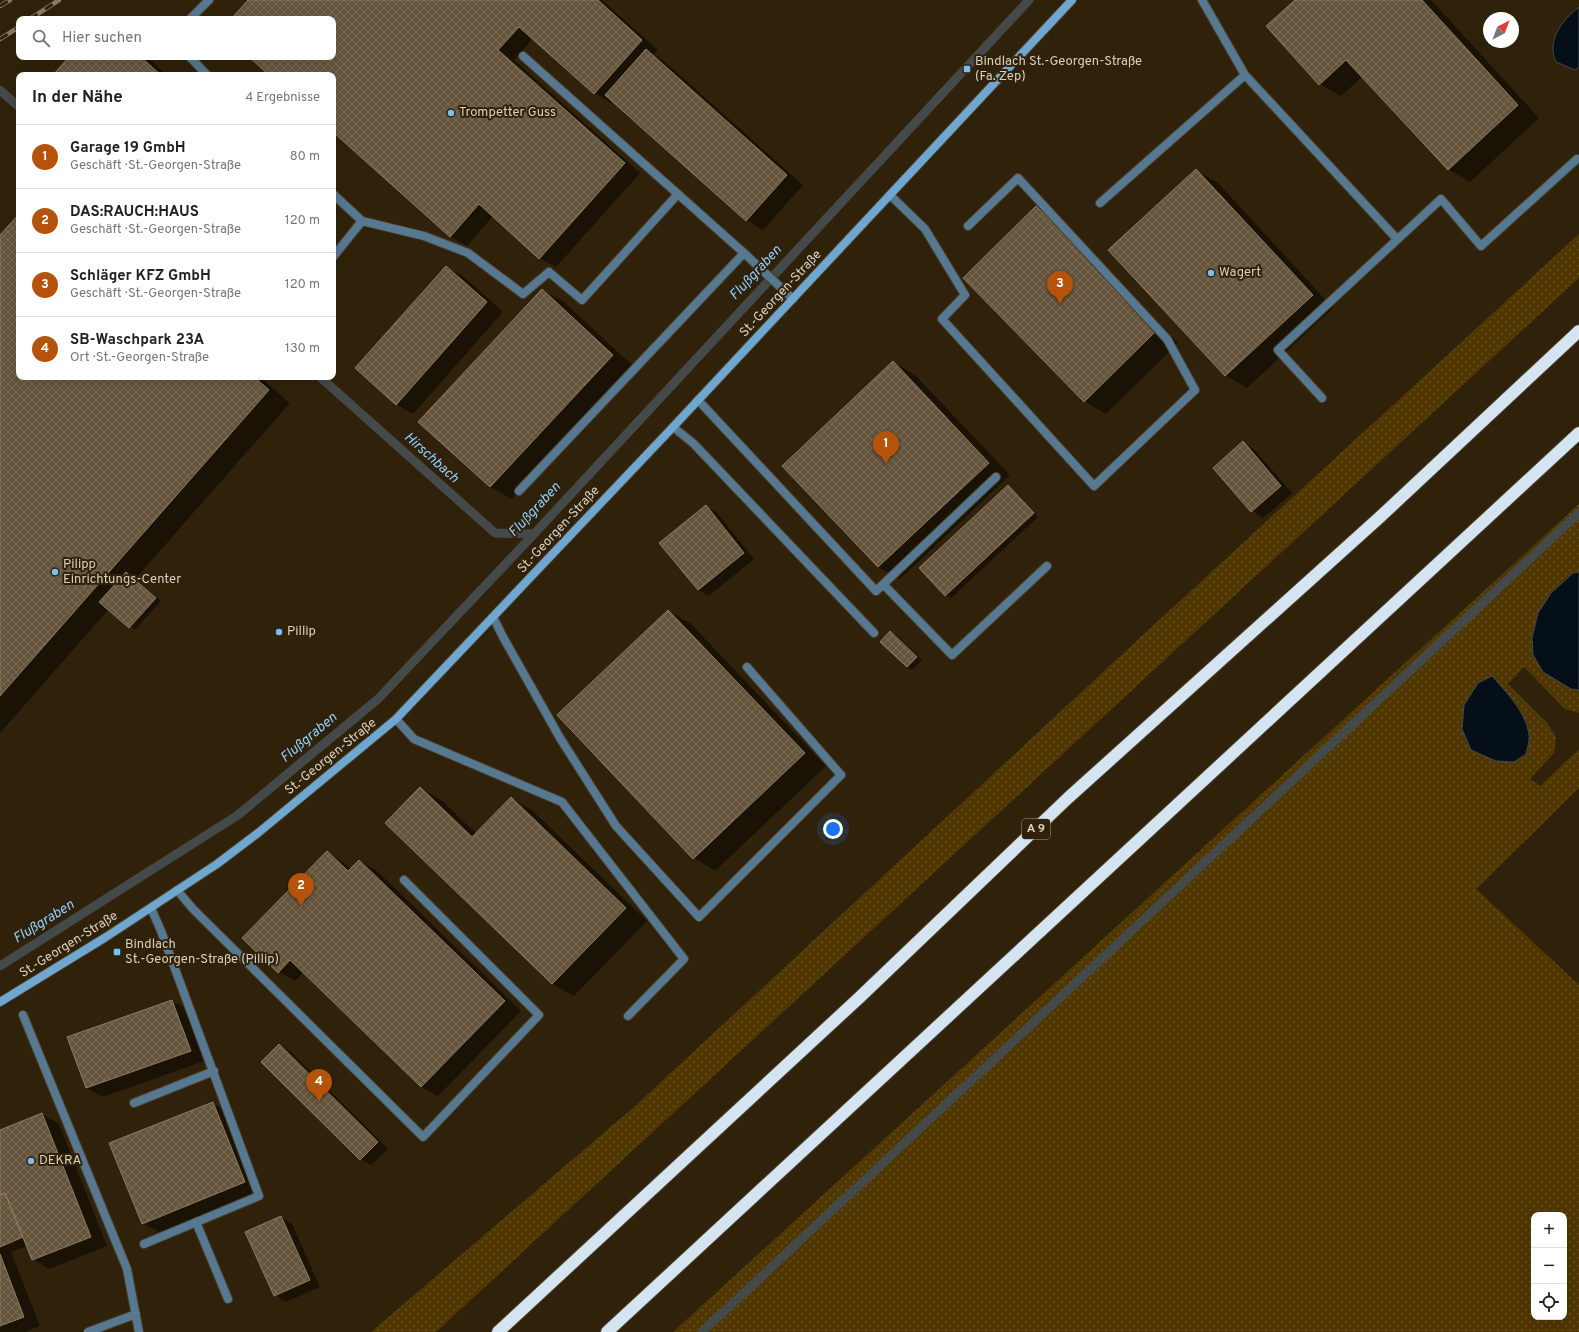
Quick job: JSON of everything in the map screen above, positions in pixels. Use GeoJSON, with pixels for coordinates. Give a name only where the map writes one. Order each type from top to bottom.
{"type":"FeatureCollection","features":[{"type":"Feature","properties":{"kind":"highway","name":"A 9"},"geometry":{"type":"LineString","coordinates":[[498,1332],[860,997],[1068,798],[1380,517],[1579,331]]}},
{"type":"Feature","properties":{"kind":"highway"},"geometry":{"type":"LineString","coordinates":[[607,1332],[1579,433]]}},
{"type":"Feature","properties":{"kind":"street","name":"St.-Georgen-Straße"},"geometry":{"type":"LineString","coordinates":[[0,1002],[151,908],[217,864],[258,833],[396,719],[673,427],[1072,0]]}},
{"type":"Feature","properties":{"kind":"lane"},"geometry":{"type":"LineString","coordinates":[[193,16],[209,0]]}},
{"type":"Feature","properties":{"kind":"lane"},"geometry":{"type":"LineString","coordinates":[[1202,0],[1245,75],[1397,239]]}},
{"type":"Feature","properties":{"kind":"lane"},"geometry":{"type":"LineString","coordinates":[[524,56],[762,269],[793,299]]}},
{"type":"Feature","properties":{"kind":"lane"},"geometry":{"type":"LineString","coordinates":[[193,60],[204,72]]}},
{"type":"Feature","properties":{"kind":"lane"},"geometry":{"type":"LineString","coordinates":[[1100,203],[1245,75]]}},
{"type":"Feature","properties":{"kind":"lane"},"geometry":{"type":"LineString","coordinates":[[1322,398],[1278,350],[1441,198],[1481,246],[1577,159]]}},
{"type":"Feature","properties":{"kind":"lane"},"geometry":{"type":"LineString","coordinates":[[890,195],[925,229],[965,295],[942,319],[1094,486],[1195,390],[1167,339],[1018,178],[968,226]]}},
{"type":"Feature","properties":{"kind":"lane"},"geometry":{"type":"LineString","coordinates":[[336,197],[362,221],[424,236],[468,253],[523,294],[548,272],[582,300],[678,194]]}},
{"type":"Feature","properties":{"kind":"lane"},"geometry":{"type":"LineString","coordinates":[[336,252],[362,221]]}},
{"type":"Feature","properties":{"kind":"lane"},"geometry":{"type":"LineString","coordinates":[[519,491],[744,253]]}},
{"type":"Feature","properties":{"kind":"lane"},"geometry":{"type":"LineString","coordinates":[[698,400],[876,591],[996,477]]}},
{"type":"Feature","properties":{"kind":"lane"},"geometry":{"type":"LineString","coordinates":[[673,427],[698,448],[874,633]]}},
{"type":"Feature","properties":{"kind":"lane"},"geometry":{"type":"LineString","coordinates":[[883,584],[952,655],[1047,566]]}},
{"type":"Feature","properties":{"kind":"lane"},"geometry":{"type":"LineString","coordinates":[[493,617],[502,638],[560,738],[616,826],[698,917],[841,776],[747,667]]}},
{"type":"Feature","properties":{"kind":"lane"},"geometry":{"type":"LineString","coordinates":[[396,719],[414,739],[562,802],[684,959],[628,1016]]}},
{"type":"Feature","properties":{"kind":"lane"},"geometry":{"type":"LineString","coordinates":[[177,890],[198,914],[423,1137],[539,1015],[404,880]]}},
{"type":"Feature","properties":{"kind":"lane"},"geometry":{"type":"LineString","coordinates":[[144,1244],[259,1196],[214,1072],[151,908]]}},
{"type":"Feature","properties":{"kind":"lane"},"geometry":{"type":"LineString","coordinates":[[23,1015],[127,1269],[139,1332]]}},
{"type":"Feature","properties":{"kind":"lane"},"geometry":{"type":"LineString","coordinates":[[134,1102],[214,1072]]}},
{"type":"Feature","properties":{"kind":"lane"},"geometry":{"type":"LineString","coordinates":[[196,1222],[228,1299]]}},
{"type":"Feature","properties":{"kind":"lane"},"geometry":{"type":"LineString","coordinates":[[88,1332],[136,1314]]}},
{"type":"Feature","properties":{"kind":"shaded area"},"geometry":{"type":"Polygon","coordinates":[[[1579,7],[1579,67],[1575,70],[1556,62],[1553,54],[1553,46],[1557,32],[1567,18],[1579,7]]]}},
{"type":"Feature","properties":{"kind":"shaded area"},"geometry":{"type":"Polygon","coordinates":[[[1579,234],[1579,278],[436,1332],[371,1332],[634,1107],[1157,622],[1579,234]]]}},
{"type":"Feature","properties":{"kind":"shaded area"},"geometry":{"type":"Polygon","coordinates":[[[1579,504],[1579,572],[1573,573],[1571,689],[1579,690],[1579,713],[1565,709],[1524,667],[1508,684],[1547,723],[1556,737],[1554,753],[1530,779],[1540,786],[1579,749],[1579,788],[1476,889],[1579,985],[1579,1332],[673,1332],[1579,504]],[[1478,683],[1464,705],[1462,729],[1478,683]]]}},
{"type":"Feature","properties":{"kind":"shaded area"},"geometry":{"type":"Polygon","coordinates":[[[1579,572],[1579,690],[1571,689],[1543,672],[1533,655],[1532,638],[1538,613],[1551,593],[1573,573],[1579,572]]]}},
{"type":"Feature","properties":{"kind":"shaded area"},"geometry":{"type":"Polygon","coordinates":[[[1492,676],[1515,703],[1524,718],[1527,727],[1529,742],[1526,754],[1514,762],[1496,761],[1471,750],[1462,729],[1464,705],[1478,683],[1492,676]]]}},
{"type":"Feature","properties":{"kind":"building","name":"Trompetter Guss"},"geometry":{"type":"Polygon","coordinates":[[[248,0],[598,0],[642,40],[594,94],[519,27],[498,50],[625,163],[539,259],[479,204],[450,237],[336,135],[336,72],[266,72],[252,60],[336,60],[336,16],[234,16],[248,0]]]}},
{"type":"Feature","properties":{"kind":"building"},"geometry":{"type":"Polygon","coordinates":[[[1295,0],[1422,0],[1518,105],[1448,170],[1346,60],[1319,85],[1266,26],[1295,0]]]}},
{"type":"Feature","properties":{"kind":"building"},"geometry":{"type":"Polygon","coordinates":[[[646,49],[787,175],[746,221],[605,95],[646,49]]]}},
{"type":"Feature","properties":{"kind":"building"},"geometry":{"type":"Polygon","coordinates":[[[66,60],[144,60],[158,72],[56,72],[66,60]]]}},
{"type":"Feature","properties":{"kind":"building","name":"Wagert"},"geometry":{"type":"Polygon","coordinates":[[[1196,169],[1313,295],[1225,376],[1108,250],[1196,169]]]}},
{"type":"Feature","properties":{"kind":"building"},"geometry":{"type":"Polygon","coordinates":[[[1036,206],[1157,330],[1084,402],[963,278],[1036,206]]]}},
{"type":"Feature","properties":{"kind":"building","name":"Pilipp Einrichtungs-Center"},"geometry":{"type":"Polygon","coordinates":[[[16,217],[16,380],[257,380],[269,390],[0,696],[0,235],[16,217]]]}},
{"type":"Feature","properties":{"kind":"building"},"geometry":{"type":"Polygon","coordinates":[[[446,266],[487,302],[396,405],[355,368],[446,266]]]}},
{"type":"Feature","properties":{"kind":"building"},"geometry":{"type":"Polygon","coordinates":[[[542,289],[613,355],[490,487],[418,422],[542,289]]]}},
{"type":"Feature","properties":{"kind":"building"},"geometry":{"type":"Polygon","coordinates":[[[893,361],[989,463],[878,567],[782,466],[893,361]]]}},
{"type":"Feature","properties":{"kind":"building"},"geometry":{"type":"Polygon","coordinates":[[[1243,441],[1281,486],[1251,512],[1213,468],[1243,441]]]}},
{"type":"Feature","properties":{"kind":"building"},"geometry":{"type":"Polygon","coordinates":[[[1008,485],[1034,513],[945,596],[919,568],[1008,485]]]}},
{"type":"Feature","properties":{"kind":"building"},"geometry":{"type":"Polygon","coordinates":[[[706,505],[744,553],[698,590],[659,543],[706,505]]]}},
{"type":"Feature","properties":{"kind":"building"},"geometry":{"type":"Polygon","coordinates":[[[126,572],[156,598],[129,628],[99,602],[126,572]]]}},
{"type":"Feature","properties":{"kind":"building"},"geometry":{"type":"Polygon","coordinates":[[[668,610],[805,753],[693,859],[557,715],[668,610]]]}},
{"type":"Feature","properties":{"kind":"building"},"geometry":{"type":"Polygon","coordinates":[[[890,631],[917,657],[907,667],[880,642],[890,631]]]}},
{"type":"Feature","properties":{"kind":"building"},"geometry":{"type":"Polygon","coordinates":[[[420,787],[472,837],[511,797],[626,908],[552,984],[385,823],[420,787]]]}},
{"type":"Feature","properties":{"kind":"building"},"geometry":{"type":"Polygon","coordinates":[[[327,851],[348,871],[359,860],[505,1001],[421,1087],[290,960],[278,973],[242,938],[327,851]]]}},
{"type":"Feature","properties":{"kind":"building"},"geometry":{"type":"Polygon","coordinates":[[[172,1000],[191,1051],[86,1088],[67,1037],[172,1000]]]}},
{"type":"Feature","properties":{"kind":"building"},"geometry":{"type":"Polygon","coordinates":[[[279,1044],[378,1142],[360,1160],[261,1062],[279,1044]]]}},
{"type":"Feature","properties":{"kind":"building"},"geometry":{"type":"Polygon","coordinates":[[[213,1102],[245,1182],[142,1224],[109,1143],[213,1102]]]}},
{"type":"Feature","properties":{"kind":"building","name":"DEKRA"},"geometry":{"type":"Polygon","coordinates":[[[42,1113],[91,1237],[32,1260],[5,1193],[0,1195],[0,1130],[42,1113]]]}},
{"type":"Feature","properties":{"kind":"building"},"geometry":{"type":"Polygon","coordinates":[[[5,1193],[23,1237],[0,1247],[0,1195],[5,1193]]]}},
{"type":"Feature","properties":{"kind":"building"},"geometry":{"type":"Polygon","coordinates":[[[281,1216],[310,1280],[274,1296],[245,1232],[281,1216]]]}},
{"type":"Feature","properties":{"kind":"building"},"geometry":{"type":"Polygon","coordinates":[[[0,1254],[24,1317],[0,1326],[0,1254]]]}},
{"type":"Feature","properties":{"kind":"waterway","name":"Flußgraben"},"geometry":{"type":"LineString","coordinates":[[0,966],[238,815],[378,699],[534,534],[1029,0]]}},
{"type":"Feature","properties":{"kind":"waterway","name":"Hirschbach"},"geometry":{"type":"LineString","coordinates":[[0,90],[16,104]]}},
{"type":"Feature","properties":{"kind":"waterway","name":"Hirschbach"},"geometry":{"type":"LineString","coordinates":[[323,380],[495,533],[534,534]]}},
{"type":"Feature","properties":{"kind":"waterway"},"geometry":{"type":"LineString","coordinates":[[702,1332],[1579,513]]}},
{"type":"Feature","properties":{"kind":"railway"},"geometry":{"type":"LineString","coordinates":[[0,6],[10,0]]}},
{"type":"Feature","properties":{"kind":"railway"},"geometry":{"type":"LineString","coordinates":[[35,16],[59,0]]}},
{"type":"Feature","properties":{"kind":"railway"},"geometry":{"type":"LineString","coordinates":[[0,39],[16,29]]}},
{"type":"Feature","properties":{"kind":"place","name":"Bindlach St.-Georgen-Straße (Fa. Zep)"},"geometry":{"type":"Point","coordinates":[967,69]}},
{"type":"Feature","properties":{"kind":"place","name":"Trompetter Guss"},"geometry":{"type":"Point","coordinates":[451,113]}},
{"type":"Feature","properties":{"kind":"place","name":"Wagert"},"geometry":{"type":"Point","coordinates":[1211,273]}},
{"type":"Feature","properties":{"kind":"place","name":"Schläger KFZ GmbH"},"geometry":{"type":"Point","coordinates":[1060,304]}},
{"type":"Feature","properties":{"kind":"place","name":"Garage 19 GmbH"},"geometry":{"type":"Point","coordinates":[886,464]}},
{"type":"Feature","properties":{"kind":"place","name":"Pilipp Einrichtungs-Center"},"geometry":{"type":"Point","coordinates":[55,572]}},
{"type":"Feature","properties":{"kind":"place","name":"Pillip"},"geometry":{"type":"Point","coordinates":[279,632]}},
{"type":"Feature","properties":{"kind":"place","name":"DAS:RAUCH:HAUS"},"geometry":{"type":"Point","coordinates":[301,906]}},
{"type":"Feature","properties":{"kind":"place","name":"Bindlach St.-Georgen-Straße (Pillip)"},"geometry":{"type":"Point","coordinates":[117,952]}},
{"type":"Feature","properties":{"kind":"place","name":"SB-Waschpark 23A"},"geometry":{"type":"Point","coordinates":[319,1102]}},
{"type":"Feature","properties":{"kind":"place","name":"DEKRA"},"geometry":{"type":"Point","coordinates":[31,1161]}}]}
